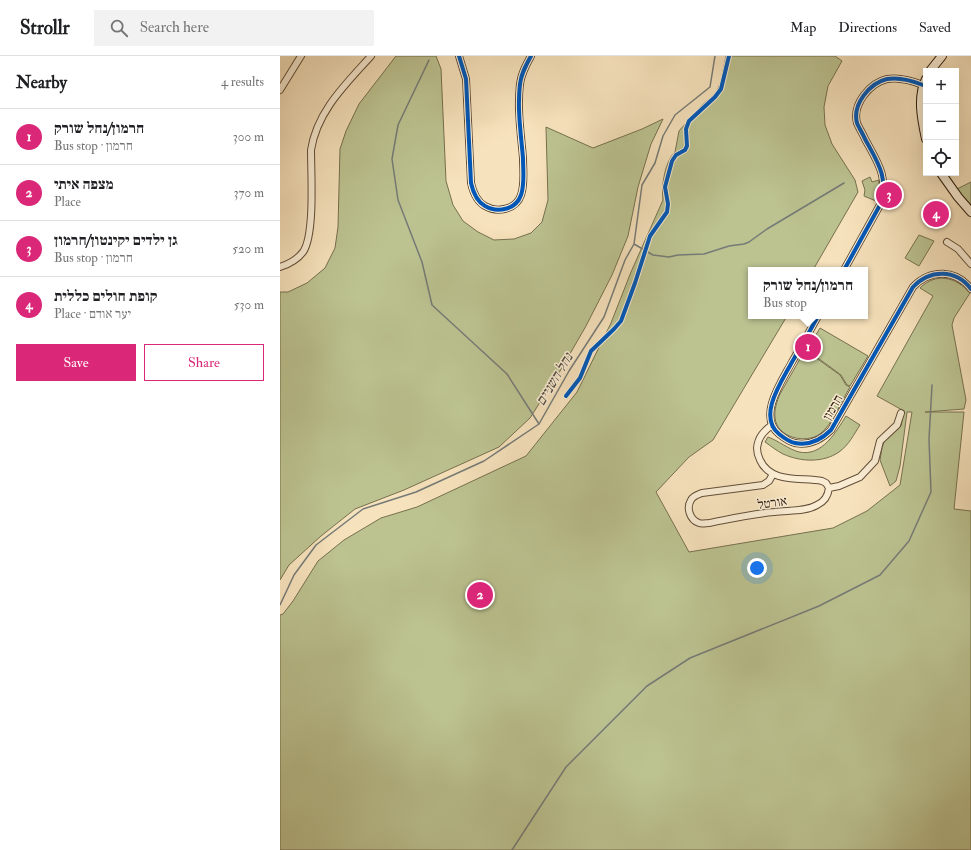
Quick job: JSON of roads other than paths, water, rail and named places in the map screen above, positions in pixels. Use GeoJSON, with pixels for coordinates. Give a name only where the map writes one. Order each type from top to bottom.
{"type":"FeatureCollection","features":[{"type":"Feature","properties":{"kind":"street"},"geometry":{"type":"LineString","coordinates":[[280,90],[302,56]]}},
{"type":"Feature","properties":{"kind":"street"},"geometry":{"type":"LineString","coordinates":[[280,267],[294,261],[303,252],[308,242],[310,222],[311,150],[318,125],[332,100],[371,56]]}},
{"type":"Feature","properties":{"kind":"street"},"geometry":{"type":"LineString","coordinates":[[459,56],[466,79],[471,183],[473,191],[481,204],[496,210],[512,206],[518,201],[522,194],[524,176],[519,98],[520,84],[525,67],[531,56]]}},
{"type":"Feature","properties":{"kind":"street"},"geometry":{"type":"LineString","coordinates":[[932,68],[942,56]]}},
{"type":"Feature","properties":{"kind":"street"},"geometry":{"type":"LineString","coordinates":[[846,267],[880,205],[884,194],[884,184],[878,164],[857,123],[857,106],[861,99],[873,87],[887,80],[923,82]]}},
{"type":"Feature","properties":{"kind":"street"},"geometry":{"type":"LineString","coordinates":[[923,96],[921,110],[923,122]]}},
{"type":"Feature","properties":{"kind":"street"},"geometry":{"type":"LineString","coordinates":[[943,176],[971,212]]}},
{"type":"Feature","properties":{"kind":"street"},"geometry":{"type":"LineString","coordinates":[[947,242],[958,249],[971,264]]}},
{"type":"Feature","properties":{"kind":"street","name":"חרמון"},"geometry":{"type":"LineString","coordinates":[[772,425],[780,435],[794,443],[809,444],[824,437],[831,430],[913,286],[920,280],[934,274],[948,275],[958,278],[966,283],[971,290]]}},
{"type":"Feature","properties":{"kind":"street"},"geometry":{"type":"LineString","coordinates":[[816,319],[776,392],[771,409],[770,418],[772,425],[765,430],[761,436],[757,450],[762,465],[773,474],[790,479],[822,481],[826,483],[829,488],[839,486],[860,477],[875,461],[880,441],[897,425],[901,413]]}},
{"type":"Feature","properties":{"kind":"street","name":"אורטל"},"geometry":{"type":"LineString","coordinates":[[773,474],[769,481],[763,485],[702,493],[695,496],[691,500],[688,507],[689,513],[693,520],[699,523],[709,523],[772,512],[811,508],[819,505],[825,499],[828,495],[829,488]]}},
{"type":"Feature","properties":{"kind":"waterway","name":"נחל השניים"},"geometry":{"type":"LineString","coordinates":[[280,605],[294,575],[316,545],[363,509],[416,492],[484,461],[539,424],[569,371],[604,317],[625,260],[634,244],[642,185],[655,163],[663,136],[675,115],[710,87],[715,56]]}},
{"type":"Feature","properties":{"kind":"waterway"},"geometry":{"type":"LineString","coordinates":[[429,60],[398,125],[392,159],[398,200],[422,262],[432,305],[507,374],[539,424]]}},
{"type":"Feature","properties":{"kind":"waterway"},"geometry":{"type":"LineString","coordinates":[[634,244],[653,255],[669,257],[678,255],[704,254],[729,246],[744,244],[844,183]]}},
{"type":"Feature","properties":{"kind":"waterway"},"geometry":{"type":"LineString","coordinates":[[512,850],[566,767],[647,686],[690,658],[819,606],[880,575],[909,541],[931,492],[929,439],[932,385]]}},
{"type":"Feature","properties":{"kind":"place","name":"גן ילדים יקינטון/חרמון"},"geometry":{"type":"Point","coordinates":[889,195]}},
{"type":"Feature","properties":{"kind":"place","name":"קופת חולים כללית"},"geometry":{"type":"Point","coordinates":[936,214]}},
{"type":"Feature","properties":{"kind":"place","name":"חרמון/נחל שורק"},"geometry":{"type":"Point","coordinates":[808,347]}},
{"type":"Feature","properties":{"kind":"place","name":"מצפה איתי"},"geometry":{"type":"Point","coordinates":[480,595]}}]}
